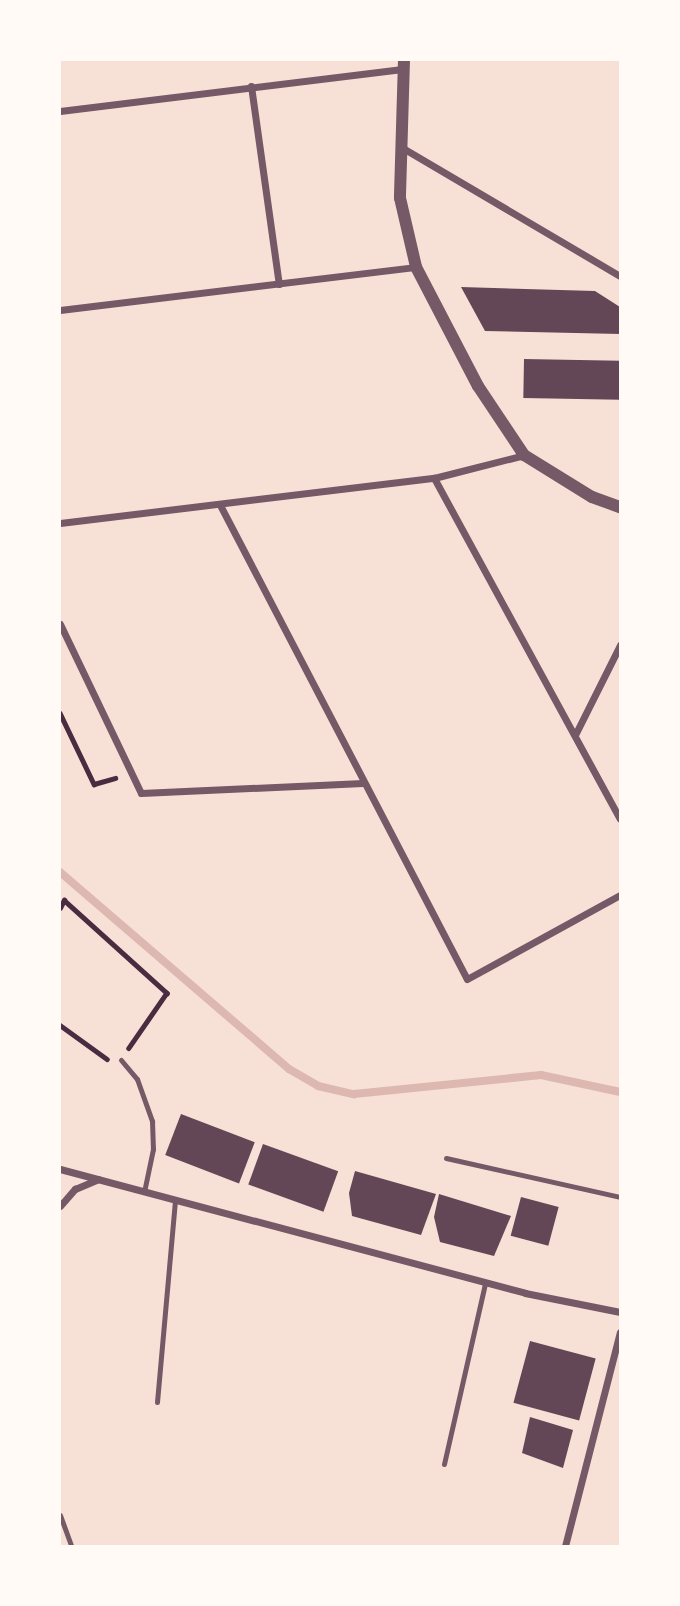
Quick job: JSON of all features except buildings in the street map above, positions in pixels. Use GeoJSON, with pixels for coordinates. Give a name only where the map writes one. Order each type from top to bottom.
{"type":"FeatureCollection","features":[{"type":"Feature","properties":{"kind":"street"},"geometry":{"type":"LineString","coordinates":[[60,111],[404,64],[400,198],[416,267],[478,386],[524,454],[592,497],[621,507]]}},
{"type":"Feature","properties":{"kind":"street"},"geometry":{"type":"LineString","coordinates":[[251,86],[279,284]]}},
{"type":"Feature","properties":{"kind":"street"},"geometry":{"type":"LineString","coordinates":[[401,146],[621,276]]}},
{"type":"Feature","properties":{"kind":"street"},"geometry":{"type":"LineString","coordinates":[[60,310],[416,267]]}},
{"type":"Feature","properties":{"kind":"street"},"geometry":{"type":"LineString","coordinates":[[60,523],[433,478],[524,454]]}},
{"type":"Feature","properties":{"kind":"street"},"geometry":{"type":"LineString","coordinates":[[433,478],[621,819]]}},
{"type":"Feature","properties":{"kind":"street"},"geometry":{"type":"LineString","coordinates":[[220,505],[467,979],[621,895]]}},
{"type":"Feature","properties":{"kind":"street"},"geometry":{"type":"LineString","coordinates":[[60,624],[141,793],[363,783]]}},
{"type":"Feature","properties":{"kind":"street"},"geometry":{"type":"LineString","coordinates":[[575,735],[621,645]]}},
{"type":"Feature","properties":{"kind":"street"},"geometry":{"type":"LineString","coordinates":[[60,1169],[485,1283],[621,1311]]}},
{"type":"Feature","properties":{"kind":"street"},"geometry":{"type":"LineString","coordinates":[[60,1206],[75,1189],[98,1179]]}},
{"type":"Feature","properties":{"kind":"street"},"geometry":{"type":"LineString","coordinates":[[565,1546],[621,1332]]}},
{"type":"Feature","properties":{"kind":"lane"},"geometry":{"type":"LineString","coordinates":[[121,1060],[136,1079],[152,1121],[153,1149],[144,1192]]}},
{"type":"Feature","properties":{"kind":"lane"},"geometry":{"type":"LineString","coordinates":[[446,1158],[621,1197]]}},
{"type":"Feature","properties":{"kind":"lane"},"geometry":{"type":"LineString","coordinates":[[157,1402],[175,1200]]}},
{"type":"Feature","properties":{"kind":"lane"},"geometry":{"type":"LineString","coordinates":[[444,1464],[485,1283]]}},
{"type":"Feature","properties":{"kind":"lane"},"geometry":{"type":"LineString","coordinates":[[60,1515],[71,1546]]}},
{"type":"Feature","properties":{"kind":"path"},"geometry":{"type":"LineString","coordinates":[[60,713],[94,783],[132,774]]}},
{"type":"Feature","properties":{"kind":"path"},"geometry":{"type":"LineString","coordinates":[[60,908],[64,900],[167,993],[117,1066],[60,1025]]}},
{"type":"Feature","properties":{"kind":"waterway"},"geometry":{"type":"LineString","coordinates":[[60,872],[289,1069],[318,1086],[354,1094],[541,1075],[620,1092]]}}]}
